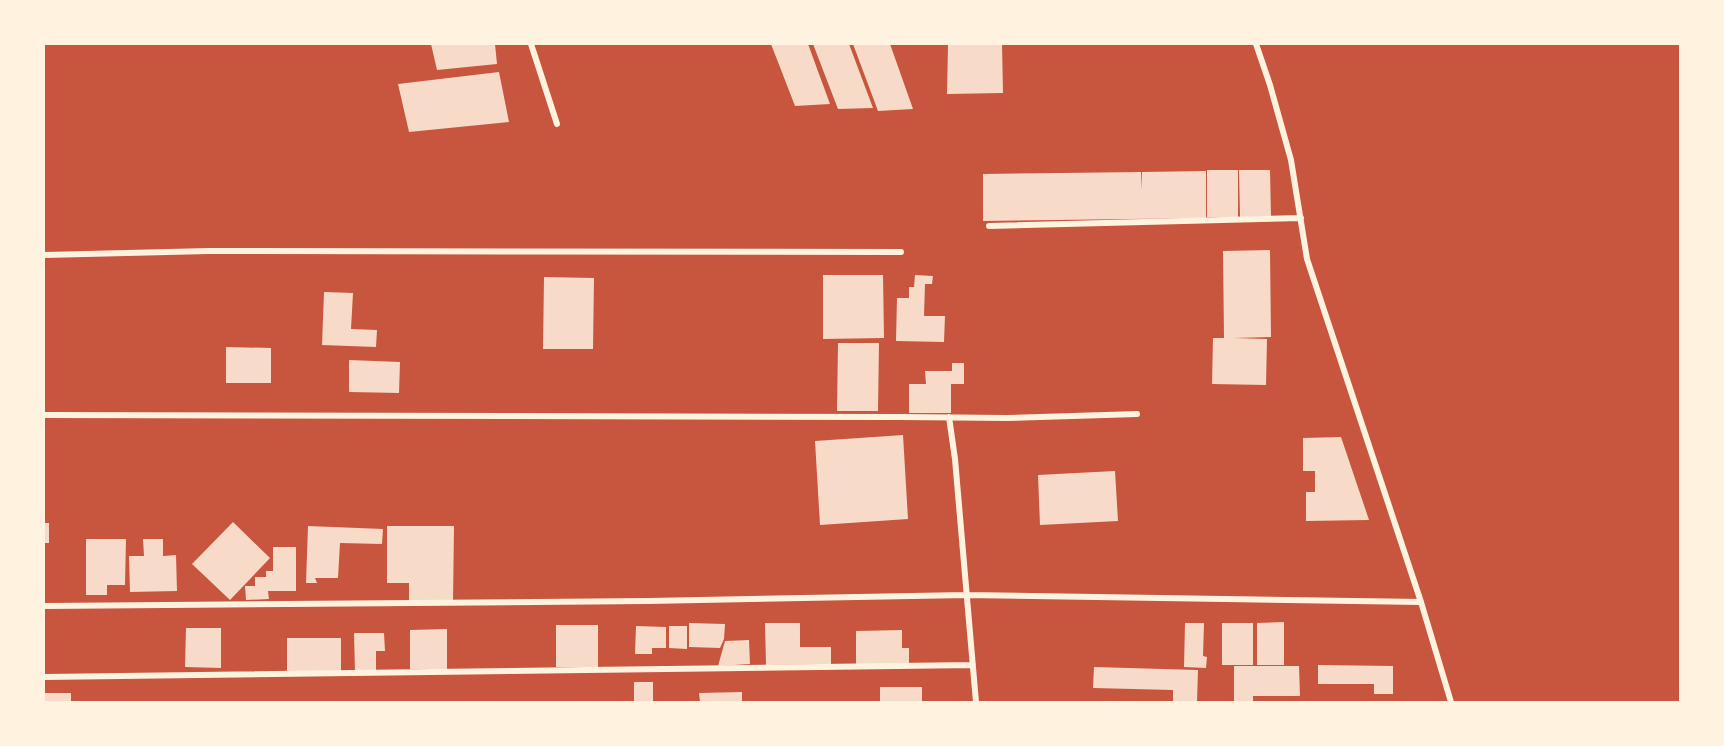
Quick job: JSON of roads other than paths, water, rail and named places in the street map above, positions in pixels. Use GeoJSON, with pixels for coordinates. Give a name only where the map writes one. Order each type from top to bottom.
{"type":"FeatureCollection","features":[{"type":"Feature","properties":{"kind":"street"},"geometry":{"type":"LineString","coordinates":[[531,44],[557,124]]}},
{"type":"Feature","properties":{"kind":"street"},"geometry":{"type":"LineString","coordinates":[[1256,44],[1291,160],[1307,259],[1421,602],[1451,702]]}},
{"type":"Feature","properties":{"kind":"street"},"geometry":{"type":"LineString","coordinates":[[989,226],[1301,218]]}},
{"type":"Feature","properties":{"kind":"street"},"geometry":{"type":"LineString","coordinates":[[44,255],[209,251],[901,252]]}},
{"type":"Feature","properties":{"kind":"street"},"geometry":{"type":"LineString","coordinates":[[44,415],[998,418],[1137,414]]}},
{"type":"Feature","properties":{"kind":"street"},"geometry":{"type":"LineString","coordinates":[[949,417],[955,459],[976,702]]}},
{"type":"Feature","properties":{"kind":"street"},"geometry":{"type":"LineString","coordinates":[[44,606],[637,601],[966,595],[1421,602]]}},
{"type":"Feature","properties":{"kind":"street"},"geometry":{"type":"LineString","coordinates":[[44,677],[974,665]]}}]}
